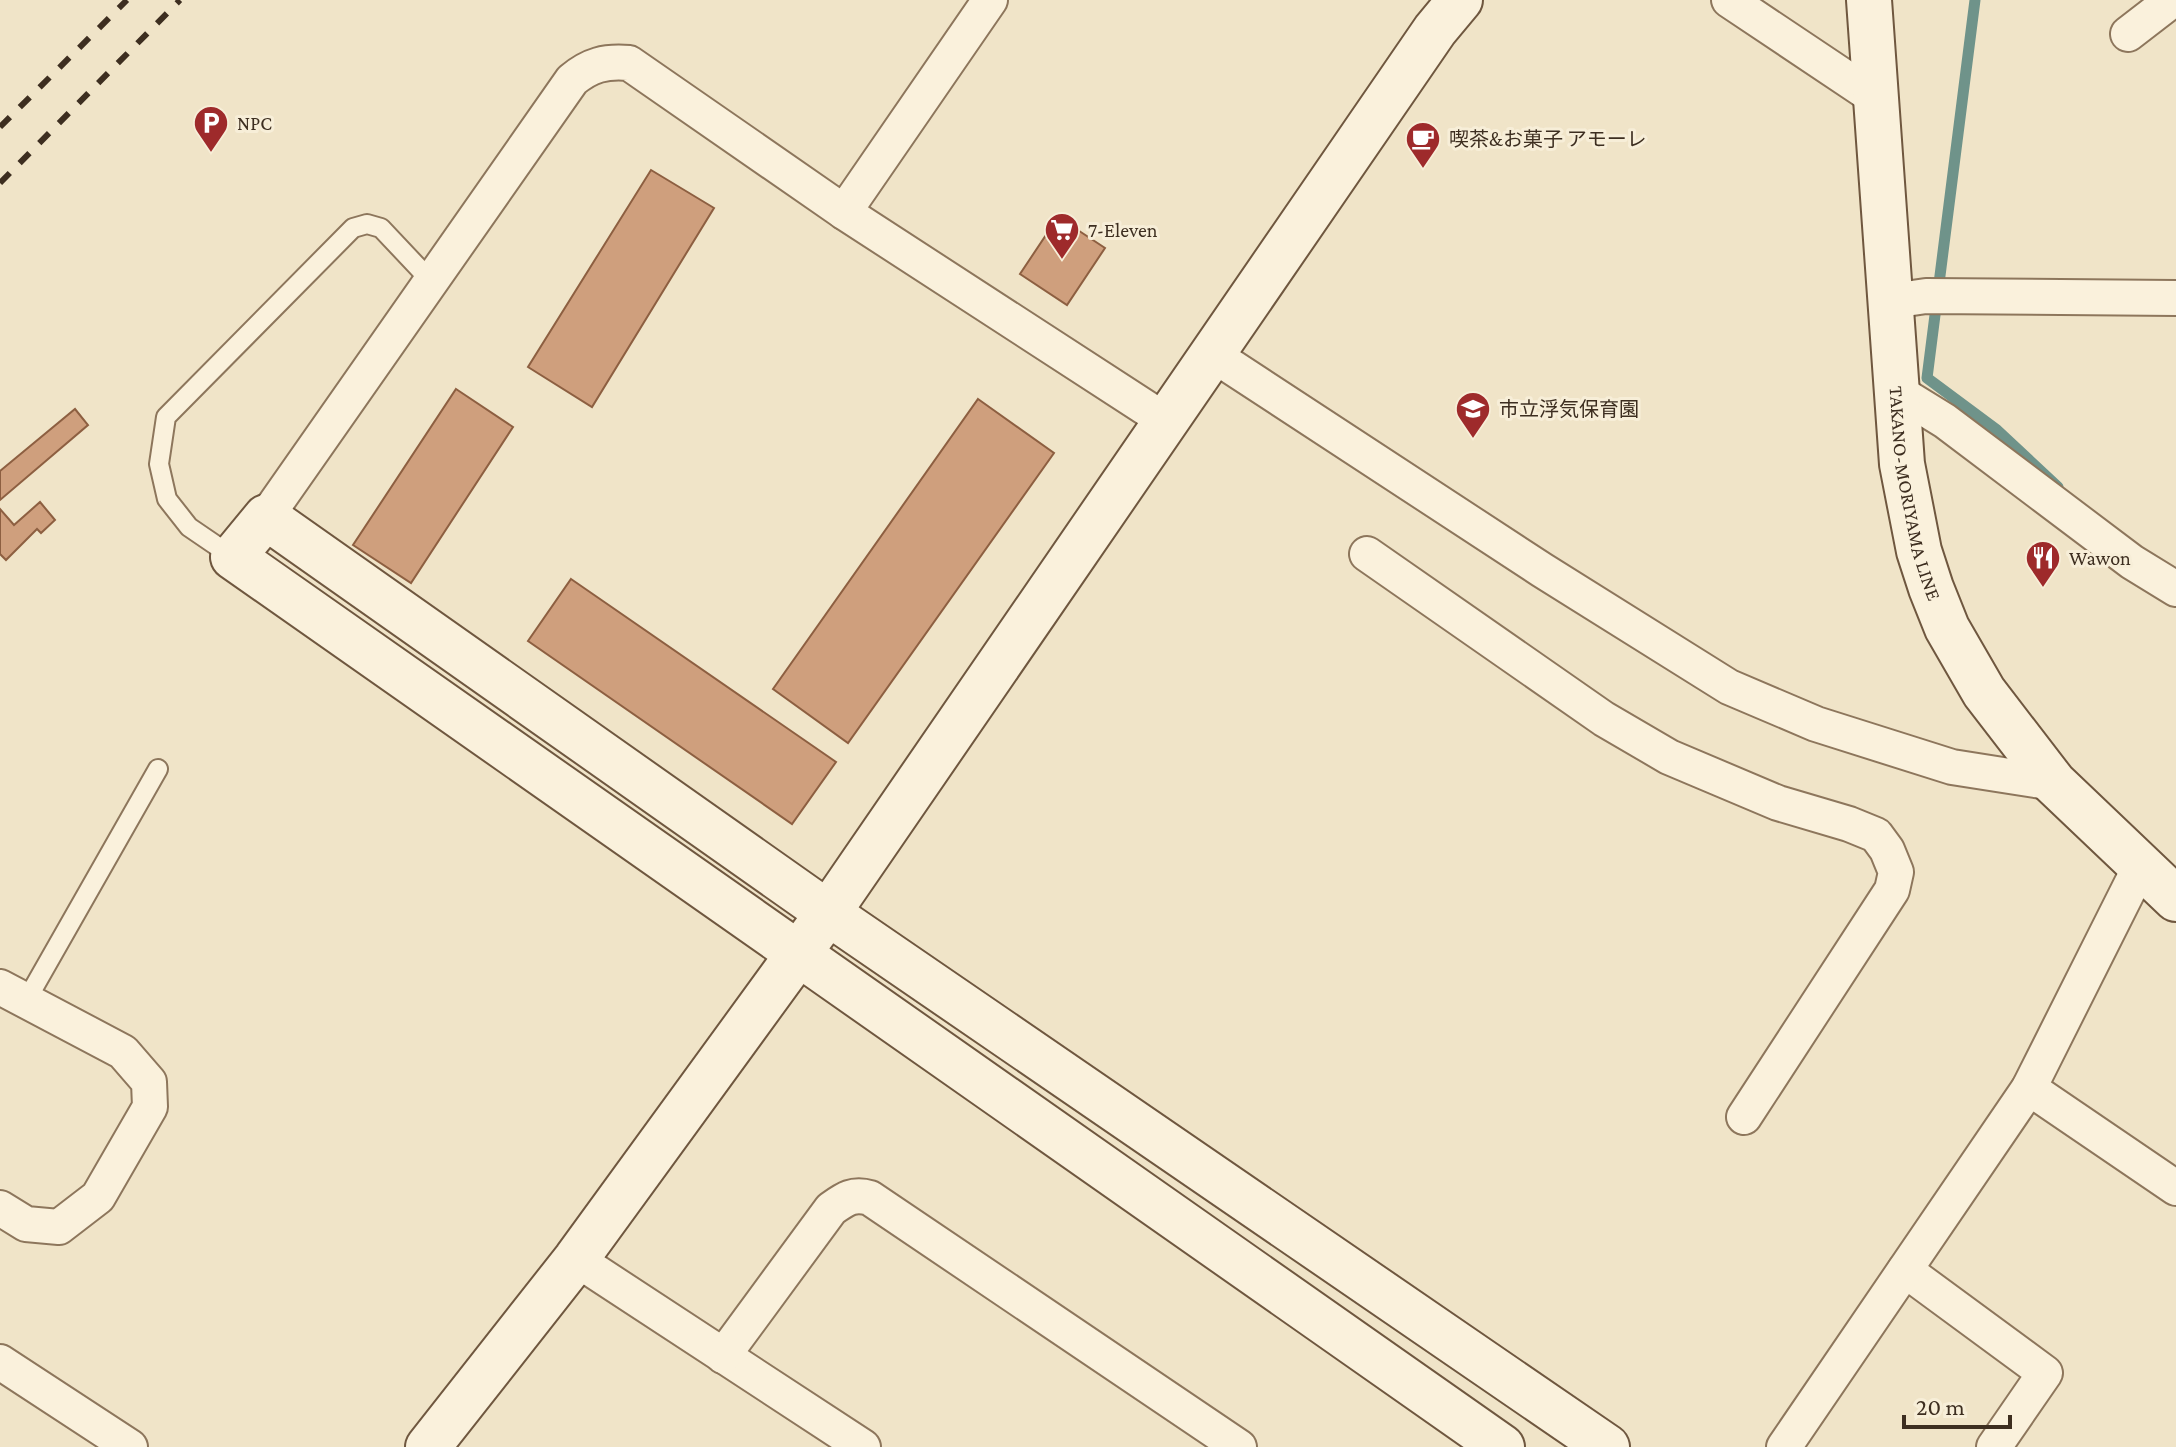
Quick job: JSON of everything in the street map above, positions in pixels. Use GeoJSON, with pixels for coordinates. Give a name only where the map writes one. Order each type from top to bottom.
{"type":"FeatureCollection","features":[{"type":"Feature","properties":{"kind":"street"},"geometry":{"type":"LineString","coordinates":[[844,212],[990,0]]}},
{"type":"Feature","properties":{"kind":"street"},"geometry":{"type":"LineString","coordinates":[[428,1447],[576,1259],[828,913],[1435,30],[1460,0]]}},
{"type":"Feature","properties":{"kind":"street"},"geometry":{"type":"LineString","coordinates":[[1729,0],[1877,99]]}},
{"type":"Feature","properties":{"kind":"street","name":"TAKANO-MORIYAMA LINE"},"geometry":{"type":"LineString","coordinates":[[1869,0],[1877,99],[1923,298],[1898,392],[1902,464],[1919,551],[1942,614],[1984,692],[2054,783],[2176,899]]}},
{"type":"Feature","properties":{"kind":"street"},"geometry":{"type":"LineString","coordinates":[[2128,34],[2172,0]]}},
{"type":"Feature","properties":{"kind":"street"},"geometry":{"type":"LineString","coordinates":[[1166,421],[844,212],[629,63],[610,61],[587,68],[572,80],[266,517],[233,557],[1502,1447]]}},
{"type":"Feature","properties":{"kind":"street"},"geometry":{"type":"LineString","coordinates":[[1923,298],[2176,298]]}},
{"type":"Feature","properties":{"kind":"street"},"geometry":{"type":"LineString","coordinates":[[1212,354],[1542,570],[1729,687],[1816,724],[1952,767],[2054,783]]}},
{"type":"Feature","properties":{"kind":"street"},"geometry":{"type":"LineString","coordinates":[[1898,392],[1945,421],[2132,562],[2176,589]]}},
{"type":"Feature","properties":{"kind":"street"},"geometry":{"type":"LineString","coordinates":[[266,517],[828,913],[1607,1447]]}},
{"type":"Feature","properties":{"kind":"street"},"geometry":{"type":"LineString","coordinates":[[1367,554],[1604,719],[1669,757],[1778,803],[1876,835],[1887,850],[1896,872],[1892,890],[1744,1117]]}},
{"type":"Feature","properties":{"kind":"street"},"geometry":{"type":"LineString","coordinates":[[1784,1447],[2029,1088],[2141,865]]}},
{"type":"Feature","properties":{"kind":"street"},"geometry":{"type":"LineString","coordinates":[[0,1208],[26,1224],[59,1227],[98,1197],[150,1107],[149,1082],[123,1052],[13,994]]}},
{"type":"Feature","properties":{"kind":"street"},"geometry":{"type":"LineString","coordinates":[[2029,1088],[2176,1188]]}},
{"type":"Feature","properties":{"kind":"street"},"geometry":{"type":"LineString","coordinates":[[723,1356],[831,1209],[848,1197],[859,1195],[870,1198],[1239,1447]]}},
{"type":"Feature","properties":{"kind":"street"},"geometry":{"type":"LineString","coordinates":[[576,1259],[863,1447]]}},
{"type":"Feature","properties":{"kind":"street"},"geometry":{"type":"LineString","coordinates":[[1905,1270],[2045,1373],[1994,1447]]}},
{"type":"Feature","properties":{"kind":"street"},"geometry":{"type":"LineString","coordinates":[[0,1362],[130,1447]]}},
{"type":"Feature","properties":{"kind":"lane"},"geometry":{"type":"LineString","coordinates":[[233,557],[189,527],[167,499],[159,464],[166,417],[353,228],[367,224],[381,228],[431,281]]}},
{"type":"Feature","properties":{"kind":"lane"},"geometry":{"type":"LineString","coordinates":[[13,994],[158,769]]}},
{"type":"Feature","properties":{"kind":"building"},"geometry":{"type":"Polygon","coordinates":[[[651,170],[714,208],[592,407],[528,367],[651,170]]]}},
{"type":"Feature","properties":{"kind":"building","name":"7-Eleven"},"geometry":{"type":"Polygon","coordinates":[[[1058,217],[1105,248],[1067,305],[1020,274],[1058,217]]]}},
{"type":"Feature","properties":{"kind":"building"},"geometry":{"type":"Polygon","coordinates":[[[456,389],[513,427],[411,583],[353,545],[456,389]]]}},
{"type":"Feature","properties":{"kind":"building"},"geometry":{"type":"Polygon","coordinates":[[[978,399],[1054,453],[848,743],[773,689],[978,399]]]}},
{"type":"Feature","properties":{"kind":"building"},"geometry":{"type":"Polygon","coordinates":[[[75,409],[88,425],[0,500],[0,471],[75,409]]]}},
{"type":"Feature","properties":{"kind":"building"},"geometry":{"type":"Polygon","coordinates":[[[40,502],[55,520],[41,533],[37,529],[6,560],[0,554],[0,509],[14,525],[40,502]]]}},
{"type":"Feature","properties":{"kind":"building"},"geometry":{"type":"Polygon","coordinates":[[[571,579],[836,762],[792,824],[528,641],[571,579]]]}},
{"type":"Feature","properties":{"kind":"waterway"},"geometry":{"type":"LineString","coordinates":[[1975,0],[1927,378],[1997,430],[2058,487]]}},
{"type":"Feature","properties":{"kind":"railway"},"geometry":{"type":"LineString","coordinates":[[0,127],[127,0]]}},
{"type":"Feature","properties":{"kind":"railway"},"geometry":{"type":"LineString","coordinates":[[0,183],[180,0]]}},
{"type":"Feature","properties":{"kind":"place","name":"NPC"},"geometry":{"type":"Point","coordinates":[211,154]}},
{"type":"Feature","properties":{"kind":"place","name":"喫茶&お菓子 アモーレ"},"geometry":{"type":"Point","coordinates":[1423,170]}},
{"type":"Feature","properties":{"kind":"place","name":"7-Eleven"},"geometry":{"type":"Point","coordinates":[1062,261]}},
{"type":"Feature","properties":{"kind":"place","name":"市立浮気保育園"},"geometry":{"type":"Point","coordinates":[1473,440]}},
{"type":"Feature","properties":{"kind":"place","name":"Wawon"},"geometry":{"type":"Point","coordinates":[2043,589]}}]}
